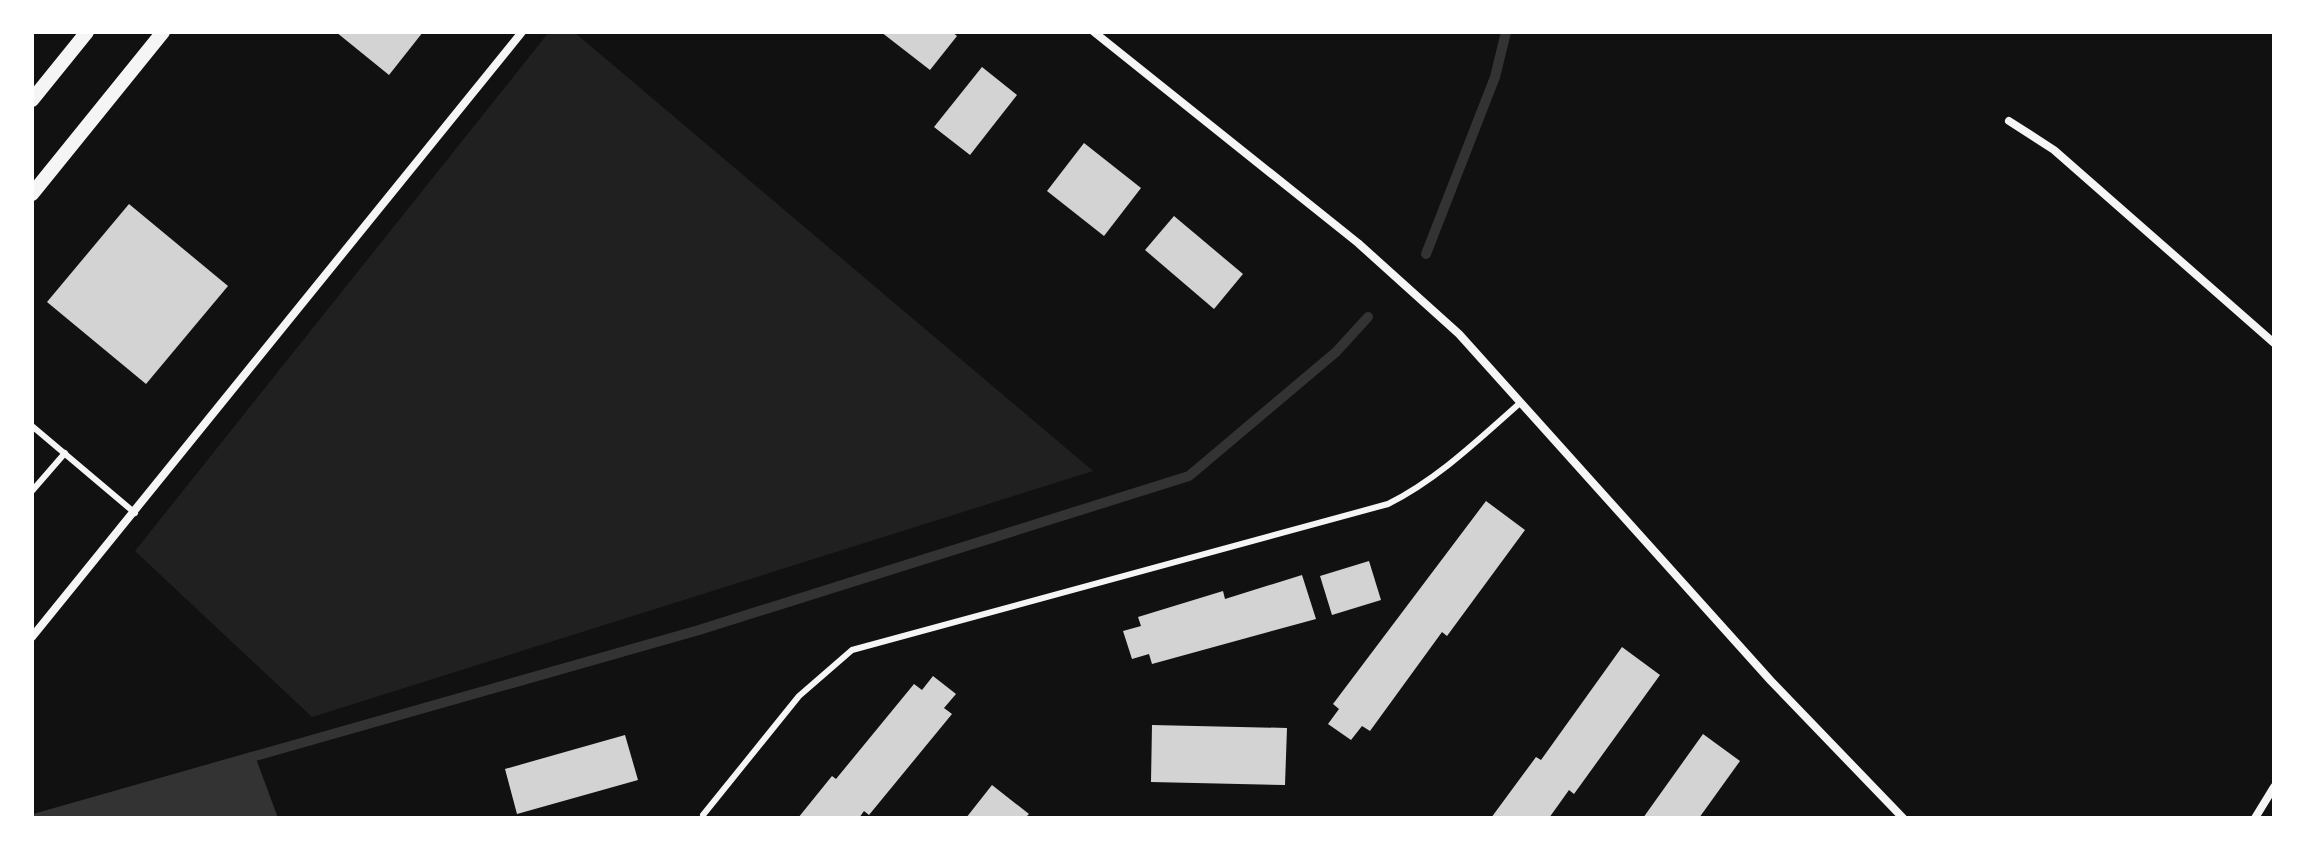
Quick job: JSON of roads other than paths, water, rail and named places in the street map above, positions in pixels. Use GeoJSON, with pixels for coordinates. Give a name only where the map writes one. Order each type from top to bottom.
{"type":"FeatureCollection","features":[{"type":"Feature","properties":{"kind":"street"},"geometry":{"type":"LineString","coordinates":[[32,100],[87,32]]}},
{"type":"Feature","properties":{"kind":"street"},"geometry":{"type":"LineString","coordinates":[[32,194],[163,32]]}},
{"type":"Feature","properties":{"kind":"street"},"geometry":{"type":"LineString","coordinates":[[32,637],[522,32]]}},
{"type":"Feature","properties":{"kind":"street"},"geometry":{"type":"LineString","coordinates":[[1094,32],[1358,243],[1459,334],[1771,681],[1903,818]]}},
{"type":"Feature","properties":{"kind":"street"},"geometry":{"type":"LineString","coordinates":[[2009,121],[2054,150],[2274,343]]}},
{"type":"Feature","properties":{"kind":"street"},"geometry":{"type":"LineString","coordinates":[[2255,818],[2274,787]]}},
{"type":"Feature","properties":{"kind":"lane"},"geometry":{"type":"LineString","coordinates":[[703,815],[799,696],[852,650],[1388,504],[1417,489],[1453,462],[1520,403]]}},
{"type":"Feature","properties":{"kind":"lane"},"geometry":{"type":"LineString","coordinates":[[32,426],[135,513]]}},
{"type":"Feature","properties":{"kind":"lane"},"geometry":{"type":"LineString","coordinates":[[32,491],[65,453]]}},
{"type":"Feature","properties":{"kind":"waterway"},"geometry":{"type":"LineString","coordinates":[[1426,254],[1495,77],[1506,32]]}},
{"type":"Feature","properties":{"kind":"waterway"},"geometry":{"type":"LineString","coordinates":[[37,818],[699,630],[1189,476],[1336,352],[1368,317]]}}]}
